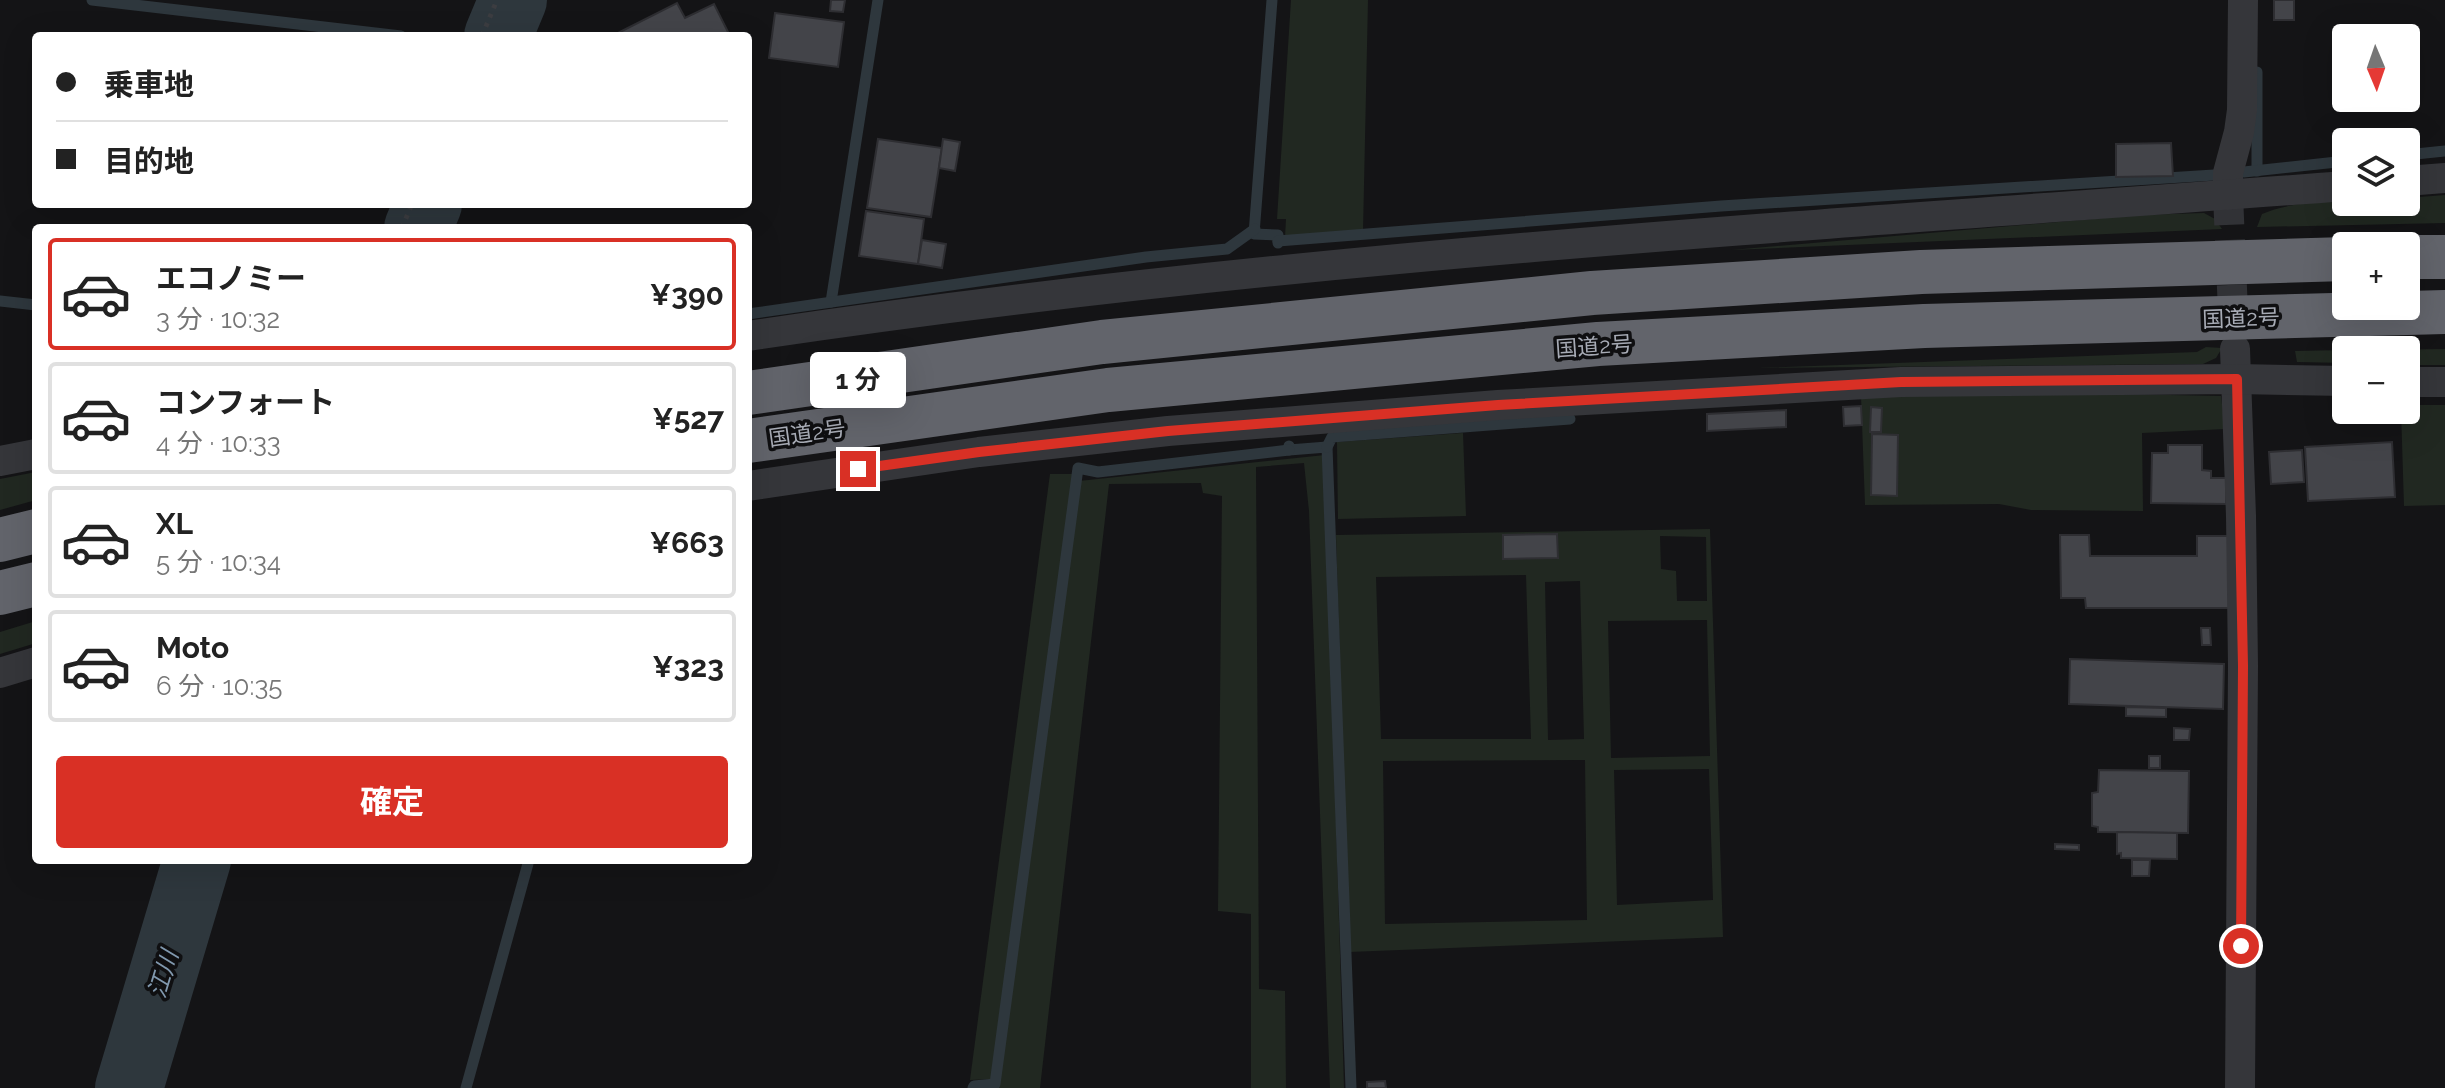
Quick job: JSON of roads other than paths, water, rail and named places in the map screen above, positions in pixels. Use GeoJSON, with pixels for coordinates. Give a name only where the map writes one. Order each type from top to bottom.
{"type":"FeatureCollection","features":[{"type":"Feature","properties":{"kind":"highway"},"geometry":{"type":"LineString","coordinates":[[2420,257],[2445,257]]}},
{"type":"Feature","properties":{"kind":"highway"},"geometry":{"type":"LineString","coordinates":[[752,392],[1102,342],[1592,293],[1921,272],[2332,259]]}},
{"type":"Feature","properties":{"kind":"highway","name":"国道2号"},"geometry":{"type":"LineString","coordinates":[[752,440],[1108,390],[1598,344],[1924,326],[2445,312]]}},
{"type":"Feature","properties":{"kind":"highway"},"geometry":{"type":"LineString","coordinates":[[0,540],[32,532]]}},
{"type":"Feature","properties":{"kind":"highway"},"geometry":{"type":"LineString","coordinates":[[0,593],[32,585]]}},
{"type":"Feature","properties":{"kind":"street"},"geometry":{"type":"LineString","coordinates":[[2228,195],[2228,173],[2242,110],[2243,0]]}},
{"type":"Feature","properties":{"kind":"street"},"geometry":{"type":"LineString","coordinates":[[2420,180],[2445,178]]}},
{"type":"Feature","properties":{"kind":"street"},"geometry":{"type":"LineString","coordinates":[[752,335],[1174,280],[1559,246],[2332,187]]}},
{"type":"Feature","properties":{"kind":"street"},"geometry":{"type":"LineString","coordinates":[[2235,349],[2243,666],[2240,1088]]}},
{"type":"Feature","properties":{"kind":"street"},"geometry":{"type":"LineString","coordinates":[[752,485],[979,452],[1168,431],[1498,405],[1901,382],[2332,381]]}},
{"type":"Feature","properties":{"kind":"street"},"geometry":{"type":"LineString","coordinates":[[2420,382],[2445,382]]}},
{"type":"Feature","properties":{"kind":"street"},"geometry":{"type":"LineString","coordinates":[[0,461],[32,455]]}},
{"type":"Feature","properties":{"kind":"street"},"geometry":{"type":"LineString","coordinates":[[0,673],[32,663]]}},
{"type":"Feature","properties":{"kind":"waterway"},"geometry":{"type":"LineString","coordinates":[[92,0],[367,32]]}},
{"type":"Feature","properties":{"kind":"waterway","name":"江川"},"geometry":{"type":"LineString","coordinates":[[500,32],[513,0]]}},
{"type":"Feature","properties":{"kind":"waterway"},"geometry":{"type":"LineString","coordinates":[[831,302],[878,0]]}},
{"type":"Feature","properties":{"kind":"waterway"},"geometry":{"type":"LineString","coordinates":[[1272,0],[1254,234],[1278,235],[1278,243]]}},
{"type":"Feature","properties":{"kind":"waterway"},"geometry":{"type":"LineString","coordinates":[[2257,72],[2257,171]]}},
{"type":"Feature","properties":{"kind":"waterway"},"geometry":{"type":"LineString","coordinates":[[2420,154],[2445,151]]}},
{"type":"Feature","properties":{"kind":"waterway"},"geometry":{"type":"LineString","coordinates":[[2244,172],[2332,163]]}},
{"type":"Feature","properties":{"kind":"waterway"},"geometry":{"type":"LineString","coordinates":[[1278,241],[1721,206],[2214,175]]}},
{"type":"Feature","properties":{"kind":"waterway","name":"江川"},"geometry":{"type":"LineString","coordinates":[[420,224],[426,208]]}},
{"type":"Feature","properties":{"kind":"waterway"},"geometry":{"type":"LineString","coordinates":[[752,313],[1146,257],[1227,249],[1255,229]]}},
{"type":"Feature","properties":{"kind":"waterway"},"geometry":{"type":"LineString","coordinates":[[0,301],[32,305]]}},
{"type":"Feature","properties":{"kind":"waterway"},"geometry":{"type":"LineString","coordinates":[[1327,447],[1332,437],[1570,419]]}},
{"type":"Feature","properties":{"kind":"waterway"},"geometry":{"type":"LineString","coordinates":[[1289,446],[1289,450],[1327,447],[1351,1088]]}},
{"type":"Feature","properties":{"kind":"waterway"},"geometry":{"type":"LineString","coordinates":[[973,1088],[995,1084],[1078,468],[1098,472],[1289,450]]}},
{"type":"Feature","properties":{"kind":"waterway","name":"江川"},"geometry":{"type":"LineString","coordinates":[[129,1088],[196,864]]}},
{"type":"Feature","properties":{"kind":"waterway"},"geometry":{"type":"LineString","coordinates":[[466,1088],[528,864]]}},
{"type":"Feature","properties":{"kind":"tunnel"},"geometry":{"type":"LineString","coordinates":[[2228,195],[2234,335]]}}]}
